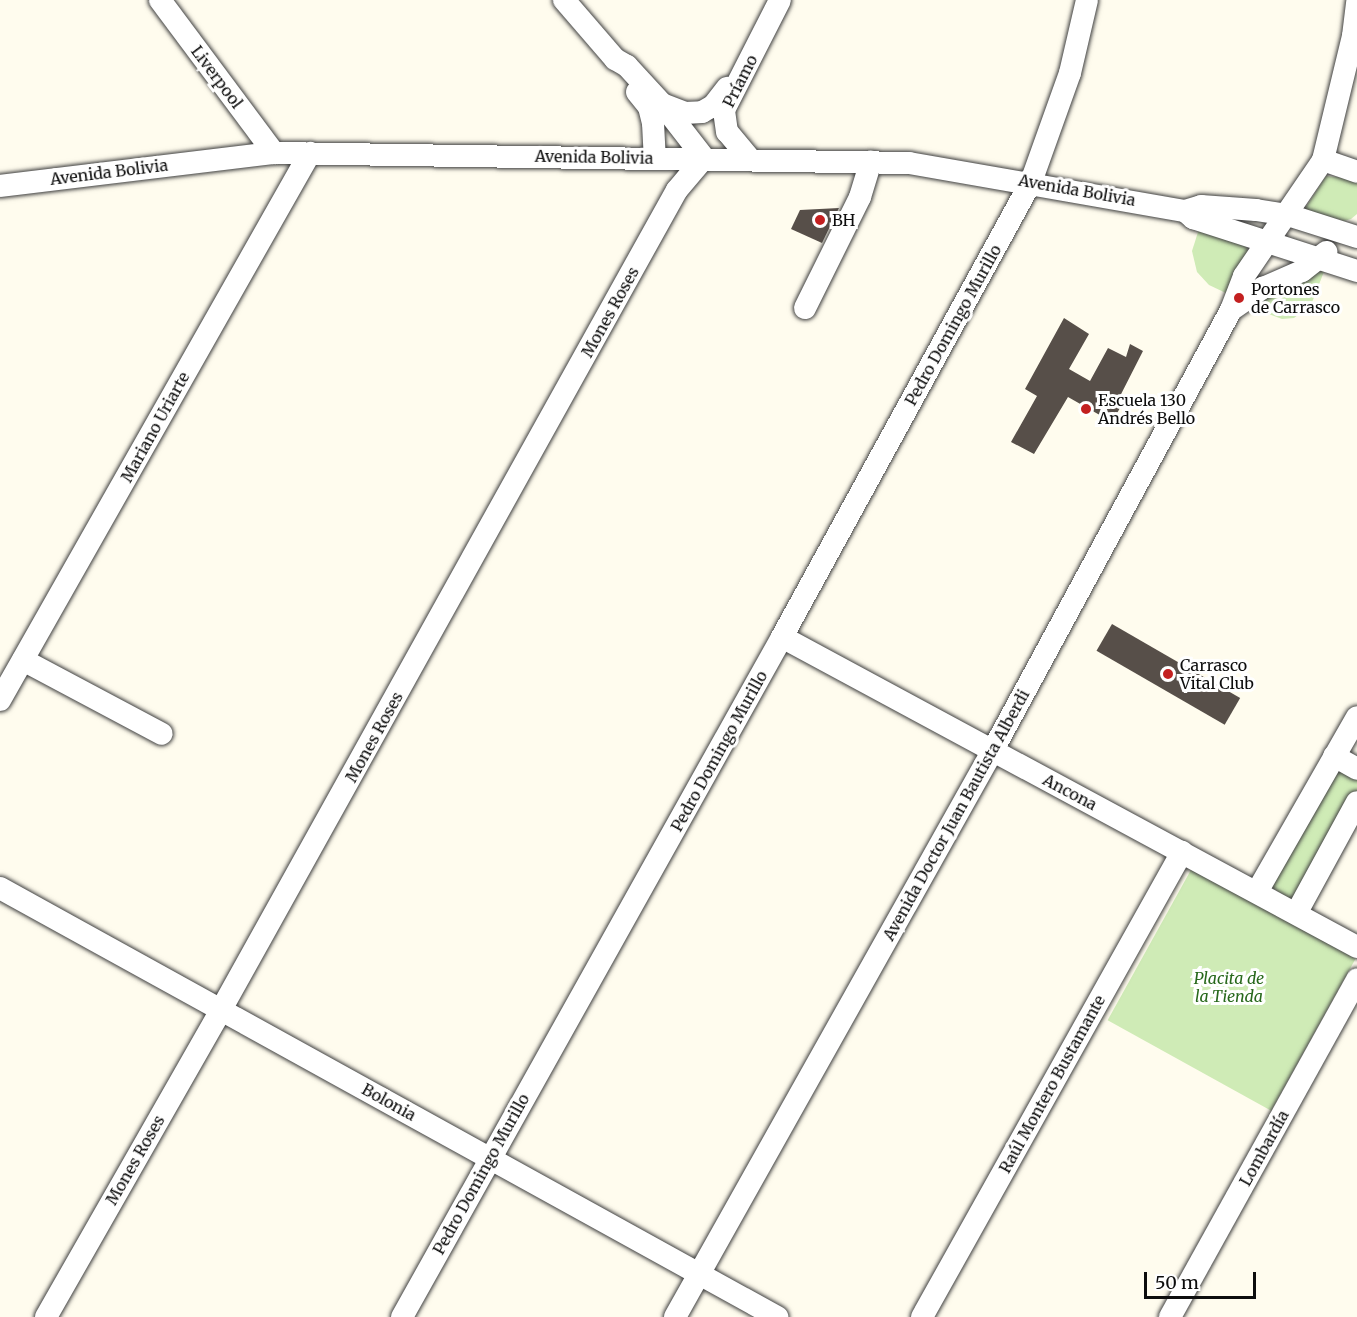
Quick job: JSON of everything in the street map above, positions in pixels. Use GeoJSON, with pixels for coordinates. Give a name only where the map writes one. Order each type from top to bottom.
{"type":"FeatureCollection","features":[{"type":"Feature","properties":{"kind":"street","name":"Liverpool"},"geometry":{"type":"LineString","coordinates":[[160,0],[274,153]]}},
{"type":"Feature","properties":{"kind":"street"},"geometry":{"type":"LineString","coordinates":[[564,0],[615,59],[627,66],[662,104],[704,158]]}},
{"type":"Feature","properties":{"kind":"street","name":"Príamo"},"geometry":{"type":"LineString","coordinates":[[750,159],[732,140],[724,121],[724,110],[737,87],[737,80],[770,26],[780,0]]}},
{"type":"Feature","properties":{"kind":"street","name":"Pedro Domingo Murillo"},"geometry":{"type":"LineString","coordinates":[[402,1317],[782,638],[1031,182],[1070,73],[1087,0]]}},
{"type":"Feature","properties":{"kind":"street","name":"Avenida Doctor Juan Bautista Alberdi"},"geometry":{"type":"LineString","coordinates":[[675,1317],[993,750],[1231,310],[1244,276],[1269,244],[1323,160],[1353,36],[1357,2]]}},
{"type":"Feature","properties":{"kind":"street"},"geometry":{"type":"LineString","coordinates":[[615,59],[620,72],[649,107],[655,158]]}},
{"type":"Feature","properties":{"kind":"street"},"geometry":{"type":"LineString","coordinates":[[662,104],[685,113],[702,112],[737,80]]}},
{"type":"Feature","properties":{"kind":"street","name":"Avenida Bolivia"},"geometry":{"type":"LineString","coordinates":[[0,186],[274,153],[872,162],[943,167],[1185,211],[1201,206],[1288,215],[1354,232]]}},
{"type":"Feature","properties":{"kind":"street","name":"Mariano Uriarte"},"geometry":{"type":"LineString","coordinates":[[0,700],[310,153]]}},
{"type":"Feature","properties":{"kind":"street","name":"Mones Roses"},"geometry":{"type":"LineString","coordinates":[[46,1317],[222,1008],[677,190],[704,158]]}},
{"type":"Feature","properties":{"kind":"street"},"geometry":{"type":"LineString","coordinates":[[1323,160],[1357,172]]}},
{"type":"Feature","properties":{"kind":"street"},"geometry":{"type":"LineString","coordinates":[[805,308],[860,197],[872,162]]}},
{"type":"Feature","properties":{"kind":"street","name":"Avenida Bolivia"},"geometry":{"type":"LineString","coordinates":[[1185,211],[1193,218],[1357,271]]}},
{"type":"Feature","properties":{"kind":"street","name":"Avenida Doctor Juan Bautista Alberdi"},"geometry":{"type":"LineString","coordinates":[[1231,310],[1263,288],[1302,270],[1354,232]]}},
{"type":"Feature","properties":{"kind":"street","name":"Ancona"},"geometry":{"type":"LineString","coordinates":[[782,638],[1182,852],[1258,890],[1357,947]]}},
{"type":"Feature","properties":{"kind":"street"},"geometry":{"type":"LineString","coordinates":[[23,660],[162,734]]}},
{"type":"Feature","properties":{"kind":"street"},"geometry":{"type":"LineString","coordinates":[[1258,890],[1334,756],[1353,731]]}},
{"type":"Feature","properties":{"kind":"street"},"geometry":{"type":"LineString","coordinates":[[1334,756],[1357,770]]}},
{"type":"Feature","properties":{"kind":"street"},"geometry":{"type":"LineString","coordinates":[[1297,912],[1357,802]]}},
{"type":"Feature","properties":{"kind":"street","name":"Raúl Montero Bustamante"},"geometry":{"type":"LineString","coordinates":[[922,1317],[1182,852]]}},
{"type":"Feature","properties":{"kind":"street","name":"Bolonia"},"geometry":{"type":"LineString","coordinates":[[0,888],[222,1008],[777,1317]]}},
{"type":"Feature","properties":{"kind":"street","name":"Lombardía"},"geometry":{"type":"LineString","coordinates":[[1170,1317],[1357,979]]}},
{"type":"Feature","properties":{"kind":"green space"},"geometry":{"type":"Polygon","coordinates":[[[1326,176],[1357,179],[1357,214],[1351,219],[1344,221],[1304,210],[1326,176]]]}},
{"type":"Feature","properties":{"kind":"green space"},"geometry":{"type":"Polygon","coordinates":[[[1199,229],[1243,242],[1247,249],[1249,256],[1228,294],[1209,285],[1197,272],[1192,251],[1199,229]]]}},
{"type":"Feature","properties":{"kind":"green space"},"geometry":{"type":"Polygon","coordinates":[[[1325,269],[1311,305],[1294,318],[1282,319],[1250,307],[1325,269]]]}},
{"type":"Feature","properties":{"kind":"green space"},"geometry":{"type":"Polygon","coordinates":[[[1335,770],[1357,777],[1357,796],[1292,901],[1270,886],[1335,770]]]}},
{"type":"Feature","properties":{"kind":"green space","name":"Placita de la Tienda"},"geometry":{"type":"Polygon","coordinates":[[[1192,868],[1356,959],[1271,1111],[1108,1020],[1192,868]]]}},
{"type":"Feature","properties":{"kind":"building","name":"BH"},"geometry":{"type":"Polygon","coordinates":[[[839,208],[822,243],[791,229],[800,210],[839,208]]]}},
{"type":"Feature","properties":{"kind":"building"},"geometry":{"type":"Polygon","coordinates":[[[1064,318],[1089,334],[1069,369],[1090,381],[1108,348],[1126,357],[1130,344],[1143,351],[1115,406],[1120,408],[1112,422],[1068,397],[1034,454],[1011,442],[1037,396],[1025,389],[1064,318]]]}},
{"type":"Feature","properties":{"kind":"building","name":"Carrasco Vital Club"},"geometry":{"type":"Polygon","coordinates":[[[1112,624],[1240,698],[1225,725],[1096,651],[1112,624]]]}},
{"type":"Feature","properties":{"kind":"place","name":"BH"},"geometry":{"type":"Point","coordinates":[820,220]}},
{"type":"Feature","properties":{"kind":"place","name":"Portones de Carrasco"},"geometry":{"type":"Point","coordinates":[1239,298]}},
{"type":"Feature","properties":{"kind":"place","name":"Escuela 130 Andrés Bello"},"geometry":{"type":"Point","coordinates":[1086,409]}},
{"type":"Feature","properties":{"kind":"place","name":"Carrasco Vital Club"},"geometry":{"type":"Point","coordinates":[1168,674]}}]}
